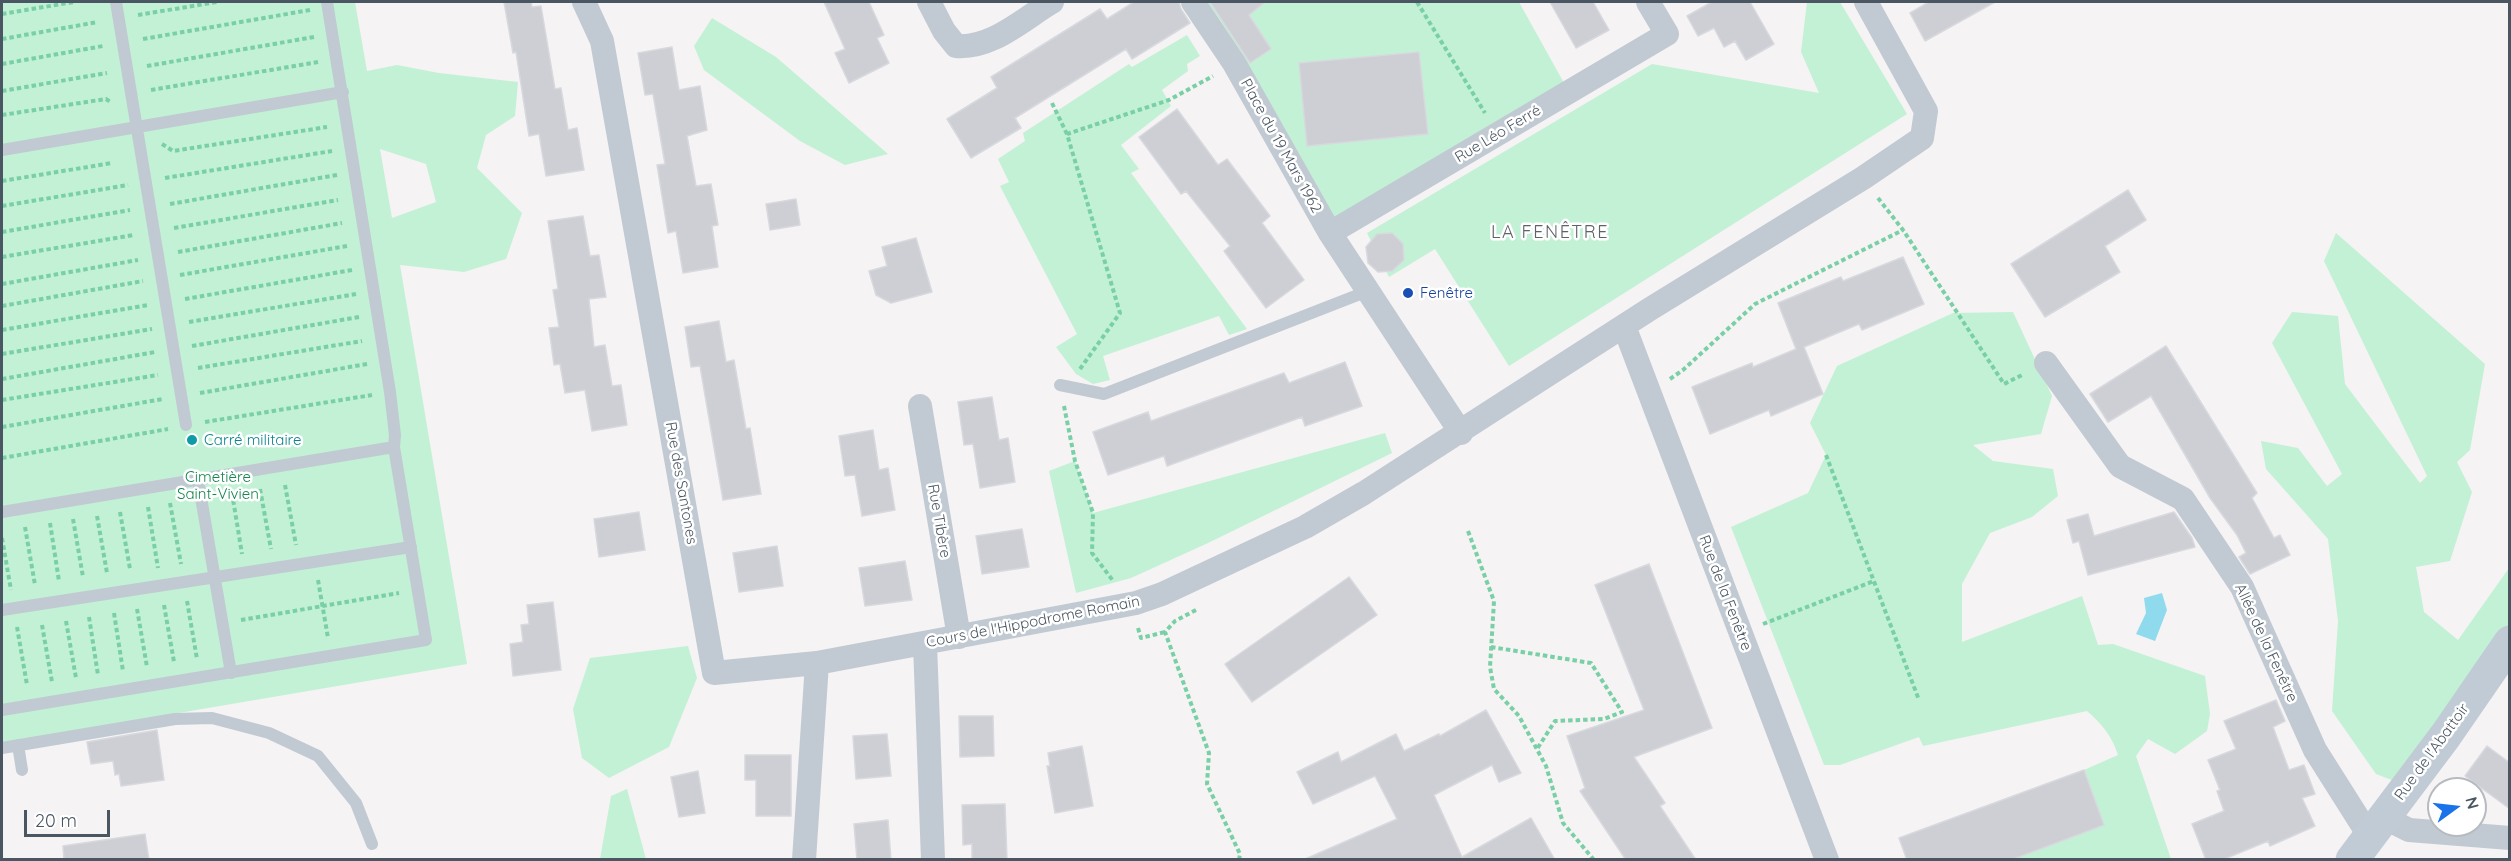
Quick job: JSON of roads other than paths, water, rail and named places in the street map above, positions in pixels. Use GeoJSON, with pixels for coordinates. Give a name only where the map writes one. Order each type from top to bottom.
{"type":"FeatureCollection","features":[{"type":"Feature","properties":{"kind":"street","name":"Rue des Santones"},"geometry":{"type":"LineString","coordinates":[[584,2],[602,41],[714,673],[817,663]]}},
{"type":"Feature","properties":{"kind":"street"},"geometry":{"type":"LineString","coordinates":[[929,2],[944,31],[956,46],[970,47],[989,42],[1052,2]]}},
{"type":"Feature","properties":{"kind":"street","name":"Place du 19 Mars 1962"},"geometry":{"type":"LineString","coordinates":[[1193,2],[1234,63],[1330,233],[1461,433]]}},
{"type":"Feature","properties":{"kind":"street","name":"Rue Léo Ferré"},"geometry":{"type":"LineString","coordinates":[[1330,233],[1667,34],[1648,2]]}},
{"type":"Feature","properties":{"kind":"street","name":"Cours de l'Hippodrome Romain"},"geometry":{"type":"LineString","coordinates":[[817,663],[1130,604],[1162,594],[1305,526],[1364,493],[1461,433],[1624,326],[1863,178],[1922,138],[1926,111],[1866,2]]}},
{"type":"Feature","properties":{"kind":"street","name":"Rue de la Fenêtre"},"geometry":{"type":"LineString","coordinates":[[1624,326],[1827,860]]}},
{"type":"Feature","properties":{"kind":"street","name":"Allée de la Fenêtre"},"geometry":{"type":"LineString","coordinates":[[2046,363],[2120,466],[2183,499],[2242,587],[2315,750],[2369,838]]}},
{"type":"Feature","properties":{"kind":"street","name":"Rue Tibère"},"geometry":{"type":"LineString","coordinates":[[920,406],[959,637]]}},
{"type":"Feature","properties":{"kind":"street","name":"Rue de l'Abattoir"},"geometry":{"type":"LineString","coordinates":[[2369,838],[2510,642]]}},
{"type":"Feature","properties":{"kind":"street"},"geometry":{"type":"LineString","coordinates":[[925,644],[933,860]]}},
{"type":"Feature","properties":{"kind":"street"},"geometry":{"type":"LineString","coordinates":[[804,860],[817,663]]}},
{"type":"Feature","properties":{"kind":"street"},"geometry":{"type":"LineString","coordinates":[[2369,838],[2409,830],[2510,838]]}},
{"type":"Feature","properties":{"kind":"lane"},"geometry":{"type":"LineString","coordinates":[[116,2],[186,425]]}},
{"type":"Feature","properties":{"kind":"lane"},"geometry":{"type":"LineString","coordinates":[[2,710],[426,640],[394,447],[395,435],[390,392],[328,4]]}},
{"type":"Feature","properties":{"kind":"lane"},"geometry":{"type":"LineString","coordinates":[[2,150],[343,92]]}},
{"type":"Feature","properties":{"kind":"lane"},"geometry":{"type":"LineString","coordinates":[[1066,386],[1104,394],[1368,291]]}},
{"type":"Feature","properties":{"kind":"lane"},"geometry":{"type":"LineString","coordinates":[[2,512],[394,447]]}},
{"type":"Feature","properties":{"kind":"lane"},"geometry":{"type":"LineString","coordinates":[[198,480],[231,673]]}},
{"type":"Feature","properties":{"kind":"lane"},"geometry":{"type":"LineString","coordinates":[[2,610],[411,547]]}},
{"type":"Feature","properties":{"kind":"lane"},"geometry":{"type":"LineString","coordinates":[[2,748],[175,718],[212,718],[269,733],[318,756],[356,803],[372,844]]}},
{"type":"Feature","properties":{"kind":"lane"},"geometry":{"type":"LineString","coordinates":[[18,746],[22,770]]}},
{"type":"Feature","properties":{"kind":"water"},"geometry":{"type":"Polygon","coordinates":[[[2162,593],[2167,610],[2155,641],[2136,634],[2146,613],[2144,598],[2162,593]]]}},
{"type":"Feature","properties":{"kind":"place","name":"Fenêtre"},"geometry":{"type":"Point","coordinates":[1408,293]}},
{"type":"Feature","properties":{"kind":"place","name":"Carré militaire"},"geometry":{"type":"Point","coordinates":[192,440]}},
{"type":"Feature","properties":{"kind":"district","name":"LA FENÊTRE"},"geometry":{"type":"Point","coordinates":[1550,233]}},
{"type":"Feature","properties":{"kind":"park label","name":"Cimetière Saint-Vivien"},"geometry":{"type":"Point","coordinates":[218,486]}}]}
